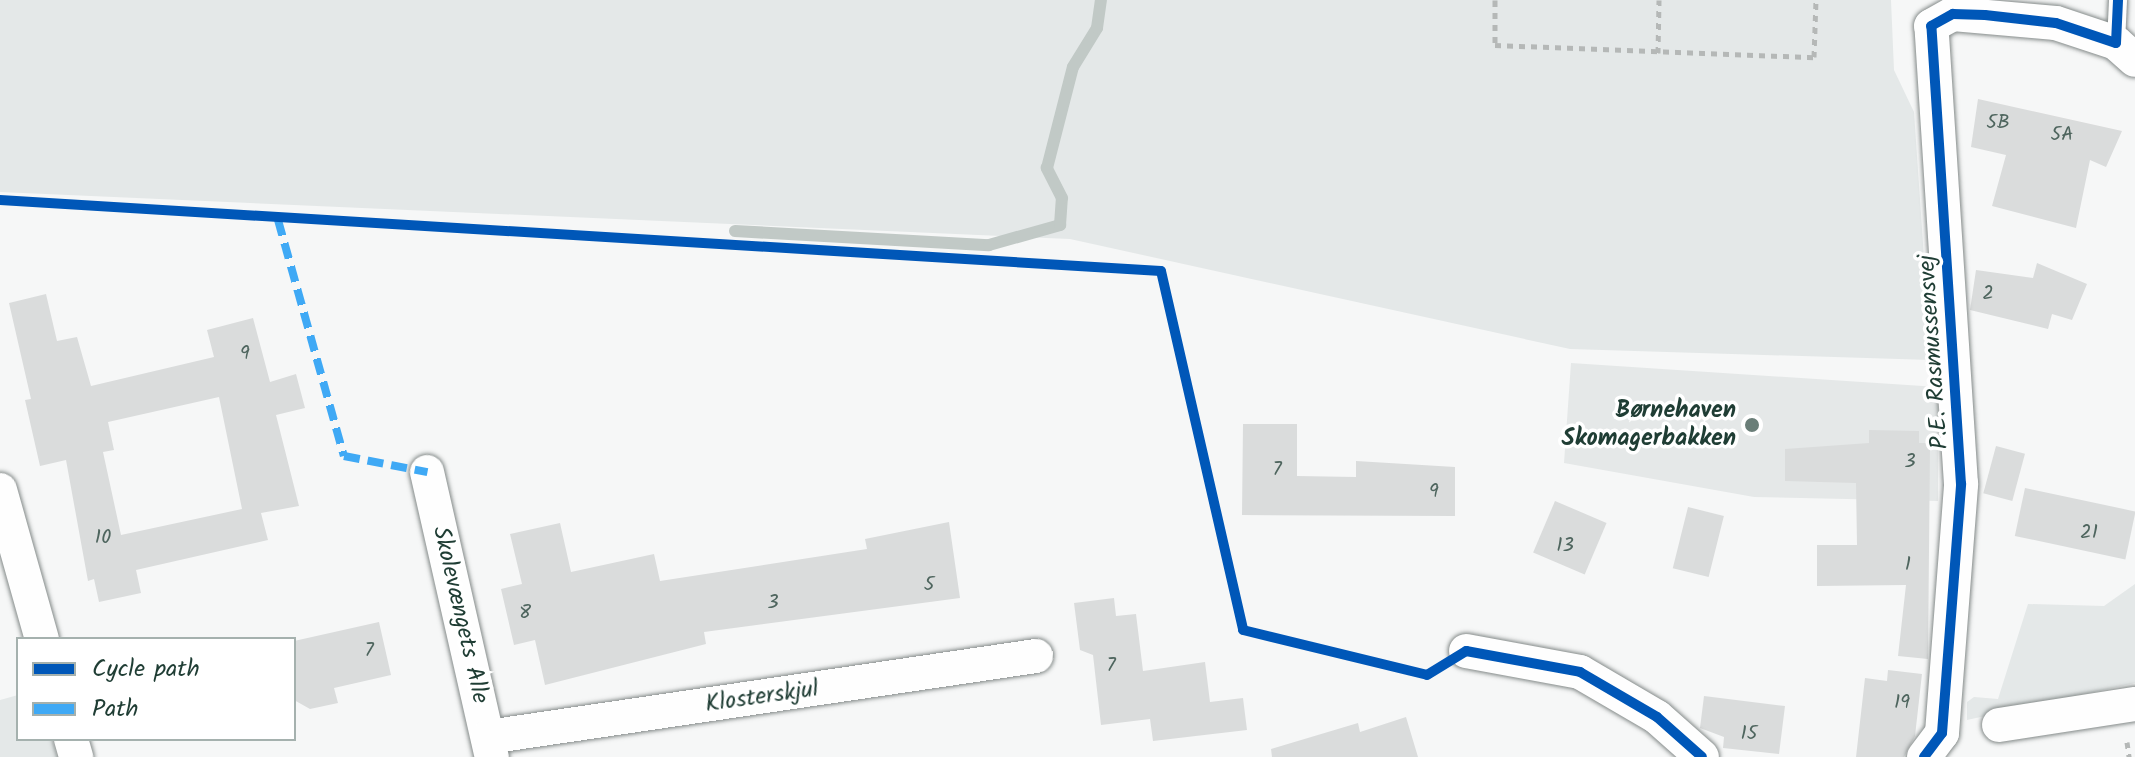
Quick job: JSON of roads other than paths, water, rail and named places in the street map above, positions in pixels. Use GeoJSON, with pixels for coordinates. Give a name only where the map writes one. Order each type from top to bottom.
{"type":"FeatureCollection","features":[{"type":"Feature","properties":{"kind":"street","name":"P.E. Rasmussensvej"},"geometry":{"type":"LineString","coordinates":[[1933,745],[1957,593],[1960,401],[1928,43],[1931,26],[1953,14],[2056,23],[2126,52]]}},
{"type":"Feature","properties":{"kind":"street","name":"Skolevængets Alle"},"geometry":{"type":"LineString","coordinates":[[427,472],[490,747]]}},
{"type":"Feature","properties":{"kind":"street"},"geometry":{"type":"LineString","coordinates":[[0,490],[41,637]]}},
{"type":"Feature","properties":{"kind":"street"},"geometry":{"type":"LineString","coordinates":[[1466,651],[1580,672],[1657,717],[1702,757]]}},
{"type":"Feature","properties":{"kind":"street","name":"Klosterskjul"},"geometry":{"type":"LineString","coordinates":[[490,747],[1036,656]]}},
{"type":"Feature","properties":{"kind":"street"},"geometry":{"type":"LineString","coordinates":[[1999,725],[2135,704]]}},
{"type":"Feature","properties":{"kind":"lane"},"geometry":{"type":"LineString","coordinates":[[2118,0],[2126,52]]}},
{"type":"Feature","properties":{"kind":"waterway"},"geometry":{"type":"LineString","coordinates":[[735,231],[989,245],[1060,225],[1062,198],[1047,168],[1073,67],[1097,28],[1101,0]]}},
{"type":"Feature","properties":{"kind":"place","name":"Børnehaven Skomagerbakken"},"geometry":{"type":"Point","coordinates":[1752,425]}}]}
